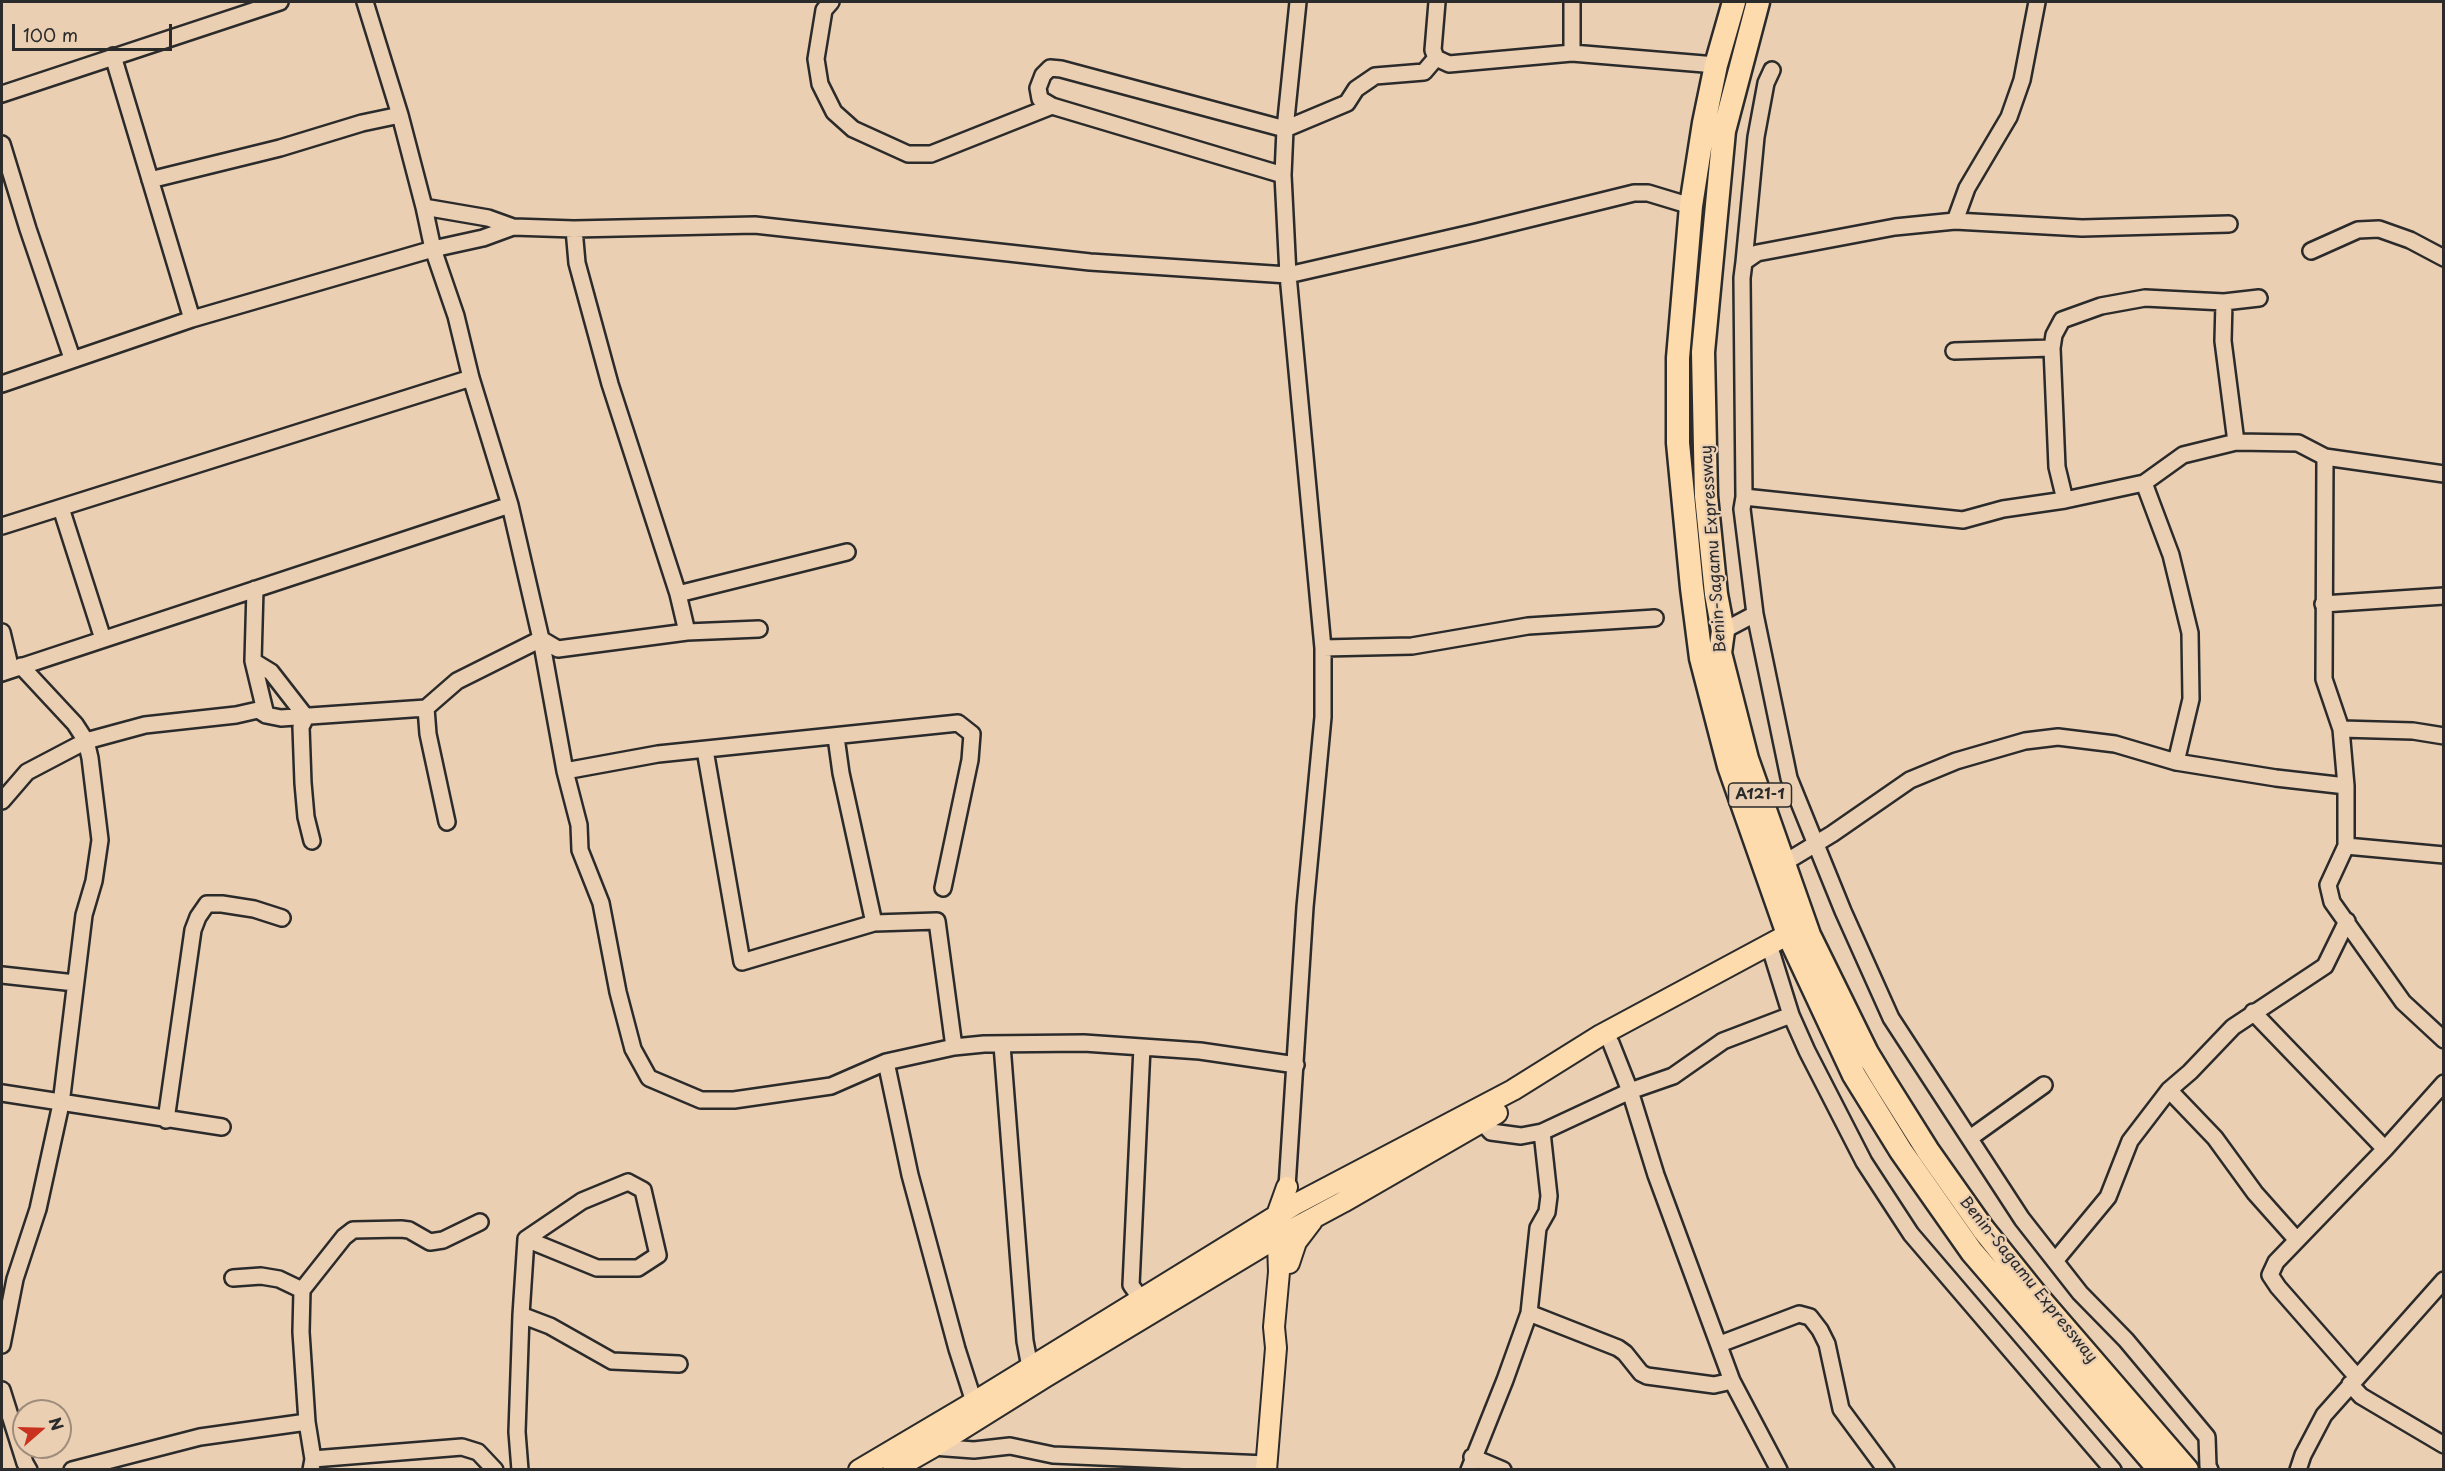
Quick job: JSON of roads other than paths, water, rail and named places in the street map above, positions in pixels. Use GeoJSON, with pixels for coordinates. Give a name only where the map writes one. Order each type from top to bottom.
{"type":"FeatureCollection","features":[{"type":"Feature","properties":{"kind":"highway","name":"Benin-Sagamu Expressway"},"geometry":{"type":"LineString","coordinates":[[1734,2],[1716,65],[1704,123],[1691,206],[1678,358],[1678,444],[1698,635],[1701,658],[1729,766],[1799,934],[1854,1075],[1914,1169],[1972,1252],[2160,1470]]}},
{"type":"Feature","properties":{"kind":"highway","name":"Benin-Sagamu Expressway"},"geometry":{"type":"LineString","coordinates":[[1758,2],[1724,131],[1703,352],[1706,496],[1716,594],[1723,631],[1720,652],[1747,759],[1784,863],[1799,934],[1867,1053],[1928,1151],[1969,1210],[2036,1294],[2187,1470]]}},
{"type":"Feature","properties":{"kind":"main road"},"geometry":{"type":"LineString","coordinates":[[893,1470],[1242,1258],[1482,1122],[1611,1043],[1772,954],[1799,934]]}},
{"type":"Feature","properties":{"kind":"main road"},"geometry":{"type":"LineString","coordinates":[[859,1470],[1141,1299],[1286,1202],[1513,1090],[1601,1035],[1799,934]]}},
{"type":"Feature","properties":{"kind":"main road"},"geometry":{"type":"LineString","coordinates":[[1266,1467],[1276,1347],[1285,1329],[1286,1202]]}},
{"type":"Feature","properties":{"kind":"main road"},"geometry":{"type":"LineString","coordinates":[[1284,1267],[1296,1242],[1316,1216]]}},
{"type":"Feature","properties":{"kind":"main road"},"geometry":{"type":"LineString","coordinates":[[1242,1258],[1284,1267]]}},
{"type":"Feature","properties":{"kind":"street"},"geometry":{"type":"LineString","coordinates":[[2,94],[280,2]]}},
{"type":"Feature","properties":{"kind":"street"},"geometry":{"type":"LineString","coordinates":[[365,2],[400,115],[424,207],[432,249],[456,316],[471,378],[510,505],[541,639],[565,771],[579,825],[580,850],[601,903],[618,993],[633,1049],[649,1078],[701,1100],[734,1100],[831,1086],[886,1062],[954,1047],[1084,1043],[1200,1051],[1296,1065]]}},
{"type":"Feature","properties":{"kind":"street"},"geometry":{"type":"LineString","coordinates":[[831,2],[824,10],[816,59],[820,84],[834,112],[853,129],[908,154],[931,154],[1052,106]]}},
{"type":"Feature","properties":{"kind":"street"},"geometry":{"type":"LineString","coordinates":[[1437,2],[1432,50],[1436,58],[1449,64],[1572,53],[1716,65]]}},
{"type":"Feature","properties":{"kind":"street"},"geometry":{"type":"LineString","coordinates":[[1572,2],[1572,53]]}},
{"type":"Feature","properties":{"kind":"street"},"geometry":{"type":"LineString","coordinates":[[1955,221],[1967,189],[2009,117],[2022,80],[2037,2]]}},
{"type":"Feature","properties":{"kind":"street"},"geometry":{"type":"LineString","coordinates":[[1286,1202],[1305,908],[1323,717],[1323,648],[1287,274],[1283,175],[1294,4]]}},
{"type":"Feature","properties":{"kind":"street"},"geometry":{"type":"LineString","coordinates":[[113,56],[192,319]]}},
{"type":"Feature","properties":{"kind":"street"},"geometry":{"type":"LineString","coordinates":[[1283,175],[1052,106],[1040,99],[1038,88],[1043,75],[1050,68],[1061,69],[1285,129],[1347,103],[1356,89],[1375,76],[1424,72],[1436,58]]}},
{"type":"Feature","properties":{"kind":"street"},"geometry":{"type":"LineString","coordinates":[[1772,70],[1766,84],[1756,137],[1744,262],[1744,497],[1742,509],[1755,614],[1789,778],[1843,912],[1891,1018],[2022,1219],[2080,1293],[2126,1340],[2207,1437],[2210,1470]]}},
{"type":"Feature","properties":{"kind":"street"},"geometry":{"type":"LineString","coordinates":[[150,180],[280,148],[362,123],[400,115]]}},
{"type":"Feature","properties":{"kind":"street"},"geometry":{"type":"LineString","coordinates":[[2,144],[72,358]]}},
{"type":"Feature","properties":{"kind":"street"},"geometry":{"type":"LineString","coordinates":[[424,207],[488,218],[513,227],[574,229],[755,225],[1090,262],[1287,274],[1476,232],[1634,193],[1648,193],[1691,206]]}},
{"type":"Feature","properties":{"kind":"street"},"geometry":{"type":"LineString","coordinates":[[1744,262],[1757,253],[1895,227],[1955,221],[2082,228],[2229,224]]}},
{"type":"Feature","properties":{"kind":"street"},"geometry":{"type":"LineString","coordinates":[[2,384],[72,358],[192,319],[432,249],[483,238],[513,227]]}},
{"type":"Feature","properties":{"kind":"street"},"geometry":{"type":"LineString","coordinates":[[574,229],[577,263],[610,384],[678,594],[687,632]]}},
{"type":"Feature","properties":{"kind":"street"},"geometry":{"type":"LineString","coordinates":[[2310,251],[2358,230],[2379,229],[2410,240],[2444,258]]}},
{"type":"Feature","properties":{"kind":"street"},"geometry":{"type":"LineString","coordinates":[[2065,500],[2057,467],[2052,348],[2054,335],[2062,320],[2101,306],[2145,298],[2224,302],[2259,298]]}},
{"type":"Feature","properties":{"kind":"street"},"geometry":{"type":"LineString","coordinates":[[2224,302],[2223,341],[2236,442]]}},
{"type":"Feature","properties":{"kind":"street"},"geometry":{"type":"LineString","coordinates":[[1954,351],[2052,348]]}},
{"type":"Feature","properties":{"kind":"street"},"geometry":{"type":"LineString","coordinates":[[2,526],[471,378]]}},
{"type":"Feature","properties":{"kind":"street"},"geometry":{"type":"LineString","coordinates":[[1744,497],[1963,520],[2003,509],[2065,500],[2144,483],[2183,455],[2236,442],[2298,443],[2325,457],[2444,474]]}},
{"type":"Feature","properties":{"kind":"street"},"geometry":{"type":"LineString","coordinates":[[2325,457],[2324,679],[2341,729],[2346,786],[2346,846],[2328,885],[2332,902],[2403,1002],[2444,1040]]}},
{"type":"Feature","properties":{"kind":"street"},"geometry":{"type":"LineString","coordinates":[[2144,483],[2171,555],[2190,633],[2191,699],[2176,762]]}},
{"type":"Feature","properties":{"kind":"street"},"geometry":{"type":"LineString","coordinates":[[11,670],[510,505]]}},
{"type":"Feature","properties":{"kind":"street"},"geometry":{"type":"LineString","coordinates":[[61,508],[104,639]]}},
{"type":"Feature","properties":{"kind":"street"},"geometry":{"type":"LineString","coordinates":[[678,594],[847,552]]}},
{"type":"Feature","properties":{"kind":"street"},"geometry":{"type":"LineString","coordinates":[[255,589],[253,661],[266,715]]}},
{"type":"Feature","properties":{"kind":"street"},"geometry":{"type":"LineString","coordinates":[[2324,604],[2444,596]]}},
{"type":"Feature","properties":{"kind":"street"},"geometry":{"type":"LineString","coordinates":[[1723,631],[1755,614]]}},
{"type":"Feature","properties":{"kind":"street"},"geometry":{"type":"LineString","coordinates":[[1323,648],[1412,646],[1528,626],[1655,618]]}},
{"type":"Feature","properties":{"kind":"street"},"geometry":{"type":"LineString","coordinates":[[541,639],[558,649],[687,632],[759,629]]}},
{"type":"Feature","properties":{"kind":"street"},"geometry":{"type":"LineString","coordinates":[[2,632],[11,670],[75,724],[86,741],[100,840],[94,881],[84,915],[61,1104],[38,1209],[15,1279],[2,1345]]}},
{"type":"Feature","properties":{"kind":"street"},"geometry":{"type":"LineString","coordinates":[[2,801],[27,772],[86,741],[145,725],[236,715],[258,710],[266,715],[281,718],[426,708],[457,681],[541,639]]}},
{"type":"Feature","properties":{"kind":"street"},"geometry":{"type":"LineString","coordinates":[[253,661],[272,672],[306,717]]}},
{"type":"Feature","properties":{"kind":"street"},"geometry":{"type":"LineString","coordinates":[[426,708],[428,734],[447,822]]}},
{"type":"Feature","properties":{"kind":"street"},"geometry":{"type":"LineString","coordinates":[[306,717],[301,728],[303,783],[306,817],[312,841]]}},
{"type":"Feature","properties":{"kind":"street"},"geometry":{"type":"LineString","coordinates":[[565,771],[658,754],[958,723],[972,734],[970,760],[943,888]]}},
{"type":"Feature","properties":{"kind":"street"},"geometry":{"type":"LineString","coordinates":[[2341,729],[2414,730],[2444,736]]}},
{"type":"Feature","properties":{"kind":"street"},"geometry":{"type":"LineString","coordinates":[[836,737],[841,773],[874,923]]}},
{"type":"Feature","properties":{"kind":"street"},"geometry":{"type":"LineString","coordinates":[[1784,863],[1910,780],[1956,761],[2025,741],[2058,737],[2115,744],[2176,762],[2276,778],[2346,786]]}},
{"type":"Feature","properties":{"kind":"street"},"geometry":{"type":"LineString","coordinates":[[705,750],[742,962],[874,923],[937,921],[954,1047]]}},
{"type":"Feature","properties":{"kind":"street"},"geometry":{"type":"LineString","coordinates":[[2346,846],[2444,855]]}},
{"type":"Feature","properties":{"kind":"street"},"geometry":{"type":"LineString","coordinates":[[166,1120],[193,930],[198,917],[207,904],[222,904],[254,909],[282,918]]}},
{"type":"Feature","properties":{"kind":"street"},"geometry":{"type":"LineString","coordinates":[[2055,1261],[2108,1197],[2130,1141],[2169,1090],[2190,1072],[2233,1027],[2325,966],[2347,921]]}},
{"type":"Feature","properties":{"kind":"street"},"geometry":{"type":"LineString","coordinates":[[1772,954],[1791,1015],[1863,1162],[1911,1234],[2113,1470]]}},
{"type":"Feature","properties":{"kind":"street"},"geometry":{"type":"LineString","coordinates":[[2,975],[75,983]]}},
{"type":"Feature","properties":{"kind":"street"},"geometry":{"type":"LineString","coordinates":[[2253,1012],[2385,1149]]}},
{"type":"Feature","properties":{"kind":"street"},"geometry":{"type":"LineString","coordinates":[[1482,1122],[1491,1132],[1521,1136],[1542,1132],[1630,1091],[1673,1076],[1723,1041],[1791,1015]]}},
{"type":"Feature","properties":{"kind":"street"},"geometry":{"type":"LineString","coordinates":[[1611,1043],[1630,1091],[1656,1175],[1732,1381],[1779,1470]]}},
{"type":"Feature","properties":{"kind":"street"},"geometry":{"type":"LineString","coordinates":[[1002,1045],[1025,1341],[1030,1367]]}},
{"type":"Feature","properties":{"kind":"street"},"geometry":{"type":"LineString","coordinates":[[1141,1299],[1131,1285],[1142,1047]]}},
{"type":"Feature","properties":{"kind":"street"},"geometry":{"type":"LineString","coordinates":[[886,1062],[910,1175],[957,1349],[974,1402]]}},
{"type":"Feature","properties":{"kind":"street"},"geometry":{"type":"LineString","coordinates":[[2444,1083],[2385,1149],[2296,1239],[2276,1262],[2270,1275],[2354,1381],[2361,1396],[2444,1445]]}},
{"type":"Feature","properties":{"kind":"street"},"geometry":{"type":"LineString","coordinates":[[1970,1138],[2044,1085]]}},
{"type":"Feature","properties":{"kind":"street"},"geometry":{"type":"LineString","coordinates":[[2169,1090],[2215,1138],[2255,1193],[2296,1239]]}},
{"type":"Feature","properties":{"kind":"street"},"geometry":{"type":"LineString","coordinates":[[2,1093],[61,1104],[222,1127]]}},
{"type":"Feature","properties":{"kind":"street"},"geometry":{"type":"LineString","coordinates":[[1503,1470],[1471,1463],[1529,1313],[1538,1228],[1547,1212],[1549,1196],[1542,1132]]}},
{"type":"Feature","properties":{"kind":"street"},"geometry":{"type":"LineString","coordinates":[[628,1182],[643,1190],[658,1254],[638,1268],[597,1268],[526,1239],[582,1201],[628,1182]]}},
{"type":"Feature","properties":{"kind":"street"},"geometry":{"type":"LineString","coordinates":[[480,1222],[443,1240],[430,1242],[409,1230],[353,1230],[344,1237],[303,1290],[301,1332],[312,1464],[462,1447],[478,1452],[495,1470]]}},
{"type":"Feature","properties":{"kind":"street"},"geometry":{"type":"LineString","coordinates":[[520,1470],[517,1432],[526,1239]]}},
{"type":"Feature","properties":{"kind":"street"},"geometry":{"type":"LineString","coordinates":[[233,1278],[261,1276],[279,1279],[303,1290]]}},
{"type":"Feature","properties":{"kind":"street"},"geometry":{"type":"LineString","coordinates":[[2298,1470],[2303,1455],[2324,1415],[2442,1285]]}},
{"type":"Feature","properties":{"kind":"street"},"geometry":{"type":"LineString","coordinates":[[1529,1313],[1618,1348],[1647,1376],[1714,1385],[1732,1381]]}},
{"type":"Feature","properties":{"kind":"street"},"geometry":{"type":"LineString","coordinates":[[1720,1344],[1799,1314],[1810,1317],[1827,1344],[1841,1409],[1886,1470]]}},
{"type":"Feature","properties":{"kind":"street"},"geometry":{"type":"LineString","coordinates":[[521,1315],[550,1326],[612,1361],[679,1364]]}},
{"type":"Feature","properties":{"kind":"street"},"geometry":{"type":"LineString","coordinates":[[2,1390],[29,1470]]}},
{"type":"Feature","properties":{"kind":"street"},"geometry":{"type":"LineString","coordinates":[[72,1470],[200,1437],[307,1422]]}},
{"type":"Feature","properties":{"kind":"street"},"geometry":{"type":"LineString","coordinates":[[933,1447],[974,1450],[1010,1446],[1053,1455],[1266,1467]]}}]}
